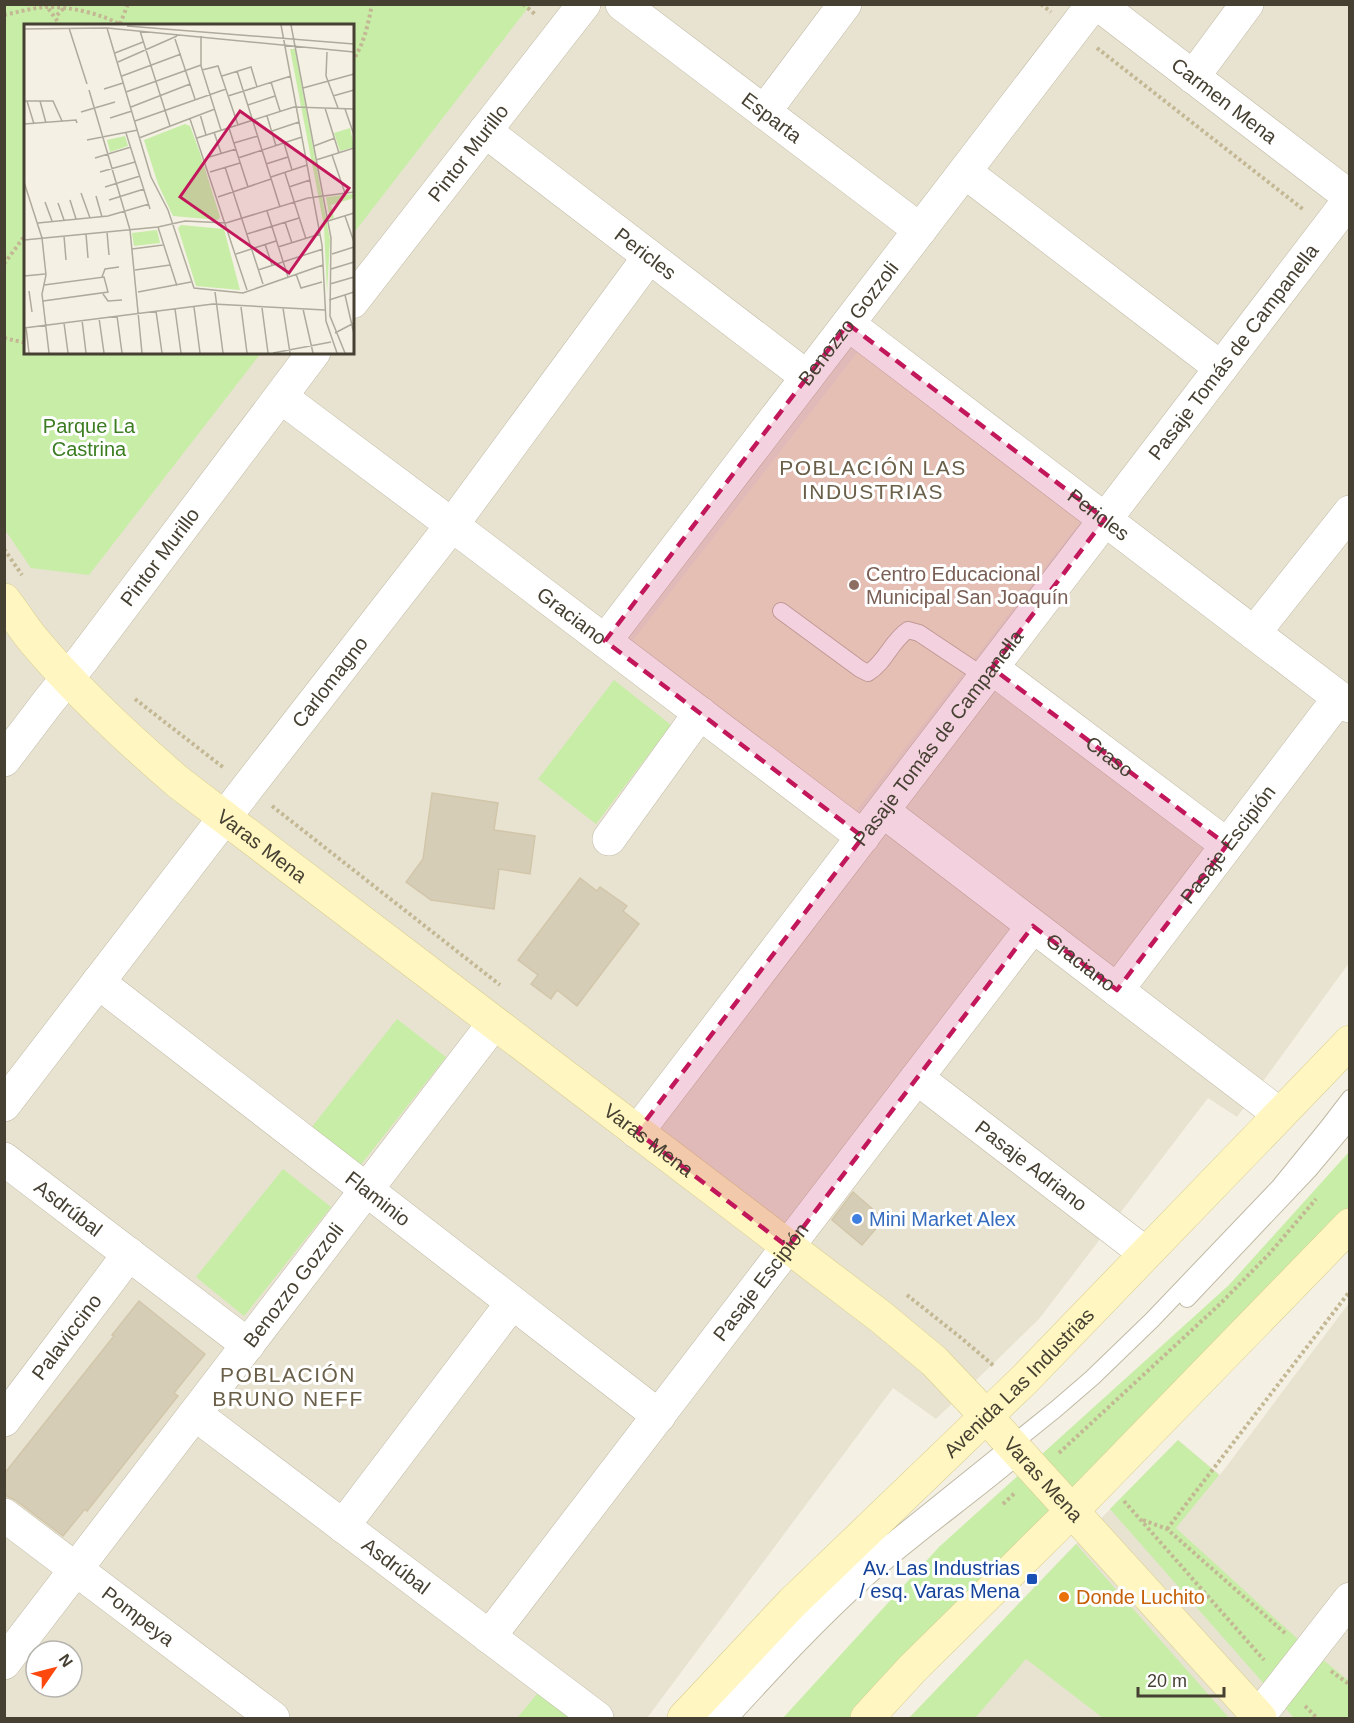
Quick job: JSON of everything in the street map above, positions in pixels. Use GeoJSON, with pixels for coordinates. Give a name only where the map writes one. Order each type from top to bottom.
{"type":"FeatureCollection","features":[{"type":"Feature","properties":{"kind":"street","name":"Pintor Murillo"},"geometry":{"type":"LineString","coordinates":[[354,299],[584,4]]}},
{"type":"Feature","properties":{"kind":"street","name":"Esparta"},"geometry":{"type":"LineString","coordinates":[[622,4],[920,230]]}},
{"type":"Feature","properties":{"kind":"street"},"geometry":{"type":"LineString","coordinates":[[764,112],[845,4]]}},
{"type":"Feature","properties":{"kind":"street","name":"Carmen Mena"},"geometry":{"type":"LineString","coordinates":[[1098,4],[1350,198]]}},
{"type":"Feature","properties":{"kind":"street"},"geometry":{"type":"LineString","coordinates":[[1193,77],[1247,4]]}},
{"type":"Feature","properties":{"kind":"street","name":"Benozzo Gozzoli"},"geometry":{"type":"LineString","coordinates":[[605,641],[1083,17]]}},
{"type":"Feature","properties":{"kind":"street","name":"Pericles"},"geometry":{"type":"LineString","coordinates":[[485,131],[807,378]]}},
{"type":"Feature","properties":{"kind":"street"},"geometry":{"type":"LineString","coordinates":[[965,172],[1221,368]]}},
{"type":"Feature","properties":{"kind":"street","name":"Pasaje Tomás de Campanella"},"geometry":{"type":"LineString","coordinates":[[637,1132],[1350,198]]}},
{"type":"Feature","properties":{"kind":"street","name":"Carlomagno"},"geometry":{"type":"LineString","coordinates":[[4,1105],[452,525],[650,257]]}},
{"type":"Feature","properties":{"kind":"street","name":"Pericles"},"geometry":{"type":"LineString","coordinates":[[848,324],[1344,702]]}},
{"type":"Feature","properties":{"kind":"street","name":"Pintor Murillo"},"geometry":{"type":"LineString","coordinates":[[4,760],[312,354]]}},
{"type":"Feature","properties":{"kind":"street","name":"Graciano"},"geometry":{"type":"LineString","coordinates":[[280,397],[863,837]]}},
{"type":"Feature","properties":{"kind":"street"},"geometry":{"type":"LineString","coordinates":[[1254,633],[1350,512]]}},
{"type":"Feature","properties":{"kind":"street","name":"Varas Mena"},"geometry":{"type":"LineString","coordinates":[[16,591],[33,639],[67,678],[133,743],[178,782],[906,1337],[934,1361],[1259,1718]]}},
{"type":"Feature","properties":{"kind":"street","name":"Craso"},"geometry":{"type":"LineString","coordinates":[[988,673],[1227,845]]}},
{"type":"Feature","properties":{"kind":"street","name":"Pasaje Escipión"},"geometry":{"type":"LineString","coordinates":[[1117,990],[1227,845],[1344,702]]}},
{"type":"Feature","properties":{"kind":"street"},"geometry":{"type":"LineString","coordinates":[[609,839],[700,713]]}},
{"type":"Feature","properties":{"kind":"street","name":"Graciano"},"geometry":{"type":"LineString","coordinates":[[883,811],[1279,1114]]}},
{"type":"Feature","properties":{"kind":"street","name":"Pasaje Escipión"},"geometry":{"type":"LineString","coordinates":[[489,1637],[1033,926]]}},
{"type":"Feature","properties":{"kind":"street","name":"Flaminio"},"geometry":{"type":"LineString","coordinates":[[98,982],[659,1416]]}},
{"type":"Feature","properties":{"kind":"street","name":"Benozzo Gozzoli"},"geometry":{"type":"LineString","coordinates":[[4,1663],[494,1023]]}},
{"type":"Feature","properties":{"kind":"street","name":"Avenida Las Industrias"},"geometry":{"type":"LineString","coordinates":[[684,1719],[792,1603],[1025,1379],[1350,1041]]}},
{"type":"Feature","properties":{"kind":"street","name":"Pasaje Adriano"},"geometry":{"type":"LineString","coordinates":[[917,1078],[1145,1253]]}},
{"type":"Feature","properties":{"kind":"street","name":"Asdrúbal"},"geometry":{"type":"LineString","coordinates":[[4,1159],[248,1345]]}},
{"type":"Feature","properties":{"kind":"street"},"geometry":{"type":"LineString","coordinates":[[867,1719],[912,1669],[1071,1512],[1350,1225]]}},
{"type":"Feature","properties":{"kind":"street","name":"Palaviccino"},"geometry":{"type":"LineString","coordinates":[[4,1420],[129,1254]]}},
{"type":"Feature","properties":{"kind":"street"},"geometry":{"type":"LineString","coordinates":[[343,1526],[512,1303]]}},
{"type":"Feature","properties":{"kind":"street","name":"Asdrúbal"},"geometry":{"type":"LineString","coordinates":[[195,1414],[597,1719]]}},
{"type":"Feature","properties":{"kind":"street","name":"Pompeya"},"geometry":{"type":"LineString","coordinates":[[4,1515],[273,1719]]}},
{"type":"Feature","properties":{"kind":"street"},"geometry":{"type":"LineString","coordinates":[[1259,1718],[1350,1599]]}},
{"type":"Feature","properties":{"kind":"lane"},"geometry":{"type":"LineString","coordinates":[[781,611],[860,669],[868,672],[877,667],[899,636],[908,630],[919,633],[988,673]]}},
{"type":"Feature","properties":{"kind":"lane"},"geometry":{"type":"LineString","coordinates":[[712,1719],[800,1624],[875,1554],[1023,1458],[1092,1377],[1152,1320],[1279,1187],[1350,1098]]}},
{"type":"Feature","properties":{"kind":"lane"},"geometry":{"type":"LineString","coordinates":[[730,1719],[784,1659],[867,1578],[903,1547],[1023,1458],[1159,1328],[1310,1169],[1350,1120]]}},
{"type":"Feature","properties":{"kind":"path"},"geometry":{"type":"LineString","coordinates":[[121,24],[128,4]]}},
{"type":"Feature","properties":{"kind":"path"},"geometry":{"type":"LineString","coordinates":[[354,59],[362,48],[372,4]]}},
{"type":"Feature","properties":{"kind":"path"},"geometry":{"type":"LineString","coordinates":[[523,4],[527,8]]}},
{"type":"Feature","properties":{"kind":"path"},"geometry":{"type":"LineString","coordinates":[[1041,4],[1083,17],[1327,228]]}},
{"type":"Feature","properties":{"kind":"path"},"geometry":{"type":"LineString","coordinates":[[4,15],[46,6],[64,6],[119,24]]}},
{"type":"Feature","properties":{"kind":"path"},"geometry":{"type":"LineString","coordinates":[[46,6],[60,24]]}},
{"type":"Feature","properties":{"kind":"path"},"geometry":{"type":"LineString","coordinates":[[57,15],[64,6]]}},
{"type":"Feature","properties":{"kind":"path"},"geometry":{"type":"LineString","coordinates":[[4,264],[24,237]]}},
{"type":"Feature","properties":{"kind":"path"},"geometry":{"type":"LineString","coordinates":[[4,338],[24,343]]}},
{"type":"Feature","properties":{"kind":"path"},"geometry":{"type":"LineString","coordinates":[[4,549],[16,591]]}},
{"type":"Feature","properties":{"kind":"path"},"geometry":{"type":"LineString","coordinates":[[129,694],[248,787]]}},
{"type":"Feature","properties":{"kind":"path"},"geometry":{"type":"LineString","coordinates":[[1003,1504],[1023,1458],[1220,1304],[1270,1253],[1320,1194]]}},
{"type":"Feature","properties":{"kind":"path"},"geometry":{"type":"LineString","coordinates":[[1167,1529],[1350,1291]]}},
{"type":"Feature","properties":{"kind":"path"},"geometry":{"type":"LineString","coordinates":[[1104,1478],[1317,1719]]}},
{"type":"Feature","properties":{"kind":"path"},"geometry":{"type":"LineString","coordinates":[[1140,1518],[1167,1529],[1308,1653],[1350,1685]]}},
{"type":"Feature","properties":{"kind":"highlighted area"},"geometry":{"type":"Polygon","coordinates":[[[848,324],[1105,519],[992,668],[1227,845],[1117,990],[1033,926],[788,1247],[637,1132],[863,837],[605,641],[848,324]]]}},
{"type":"Feature","properties":{"kind":"shaded area"},"geometry":{"type":"Polygon","coordinates":[[[5,5],[1349,5],[1349,963],[1237,1117],[1208,1098],[1039,1319],[936,1419],[893,1388],[647,1718],[572,1718],[538,1694],[517,1718],[5,1718],[5,5]]]}},
{"type":"Feature","properties":{"kind":"shaded area","name":"Centro Educacional Municipal San Joaquín"},"geometry":{"type":"Polygon","coordinates":[[[860,349],[1080,522],[849,820],[627,648],[860,349]]]}},
{"type":"Feature","properties":{"kind":"shaded area"},"geometry":{"type":"Polygon","coordinates":[[[1349,1303],[1349,1718],[909,1718],[1178,1440],[1220,1475],[1349,1303]]]}},
{"type":"Feature","properties":{"kind":"green space","name":"Parque La Castrina"},"geometry":{"type":"Polygon","coordinates":[[[4,5],[530,5],[354,233],[354,24],[24,24],[24,354],[260,354],[89,575],[31,568],[5,530],[4,5]]]}},
{"type":"Feature","properties":{"kind":"green space"},"geometry":{"type":"Polygon","coordinates":[[[614,680],[671,725],[596,824],[538,779],[614,680]]]}},
{"type":"Feature","properties":{"kind":"green space"},"geometry":{"type":"Polygon","coordinates":[[[397,1019],[446,1057],[359,1167],[311,1128],[397,1019]]]}},
{"type":"Feature","properties":{"kind":"green space"},"geometry":{"type":"Polygon","coordinates":[[[1349,1152],[1349,1208],[849,1718],[783,1718],[939,1547],[1229,1285],[1349,1152]]]}},
{"type":"Feature","properties":{"kind":"green space"},"geometry":{"type":"Polygon","coordinates":[[[283,1169],[331,1207],[244,1316],[196,1277],[283,1169]]]}},
{"type":"Feature","properties":{"kind":"green space"},"geometry":{"type":"Polygon","coordinates":[[[1178,1440],[1219,1475],[1176,1528],[1300,1641],[1349,1681],[1349,1718],[1294,1718],[1110,1509],[1178,1440]]]}},
{"type":"Feature","properties":{"kind":"green space"},"geometry":{"type":"Polygon","coordinates":[[[1076,1544],[1229,1718],[1103,1718],[1026,1659],[975,1718],[909,1718],[1076,1544]]]}},
{"type":"Feature","properties":{"kind":"green space"},"geometry":{"type":"Polygon","coordinates":[[[538,1693],[572,1718],[517,1718],[538,1693]]]}},
{"type":"Feature","properties":{"kind":"building"},"geometry":{"type":"Polygon","coordinates":[[[432,793],[498,803],[494,830],[535,836],[530,874],[499,869],[494,909],[431,900],[406,882],[423,859],[432,793]]]}},
{"type":"Feature","properties":{"kind":"building"},"geometry":{"type":"Polygon","coordinates":[[[580,878],[597,891],[600,887],[627,906],[623,911],[639,924],[577,1006],[557,990],[551,999],[531,984],[538,975],[518,960],[580,878]]]}},
{"type":"Feature","properties":{"kind":"building","name":"Mini Market Alex"},"geometry":{"type":"Polygon","coordinates":[[[853,1192],[884,1219],[862,1245],[832,1220],[853,1192]]]}},
{"type":"Feature","properties":{"kind":"building"},"geometry":{"type":"Polygon","coordinates":[[[139,1301],[205,1354],[174,1393],[178,1396],[87,1511],[85,1509],[63,1536],[15,1500],[4,1495],[4,1474],[114,1336],[112,1335],[139,1301]]]}},
{"type":"Feature","properties":{"kind":"place","name":"Centro Educacional Municipal San Joaquín"},"geometry":{"type":"Point","coordinates":[854,585]}},
{"type":"Feature","properties":{"kind":"place","name":"Mini Market Alex"},"geometry":{"type":"Point","coordinates":[857,1219]}},
{"type":"Feature","properties":{"kind":"place","name":"Av. Las Industrias / esq. Varas Mena"},"geometry":{"type":"Point","coordinates":[1032,1579]}},
{"type":"Feature","properties":{"kind":"place","name":"Donde Luchito"},"geometry":{"type":"Point","coordinates":[1064,1597]}},
{"type":"Feature","properties":{"kind":"district","name":"POBLACIÓN LAS INDUSTRIAS"},"geometry":{"type":"Point","coordinates":[873,480]}},
{"type":"Feature","properties":{"kind":"district","name":"POBLACIÓN BRUNO NEFF"},"geometry":{"type":"Point","coordinates":[288,1387]}}]}
